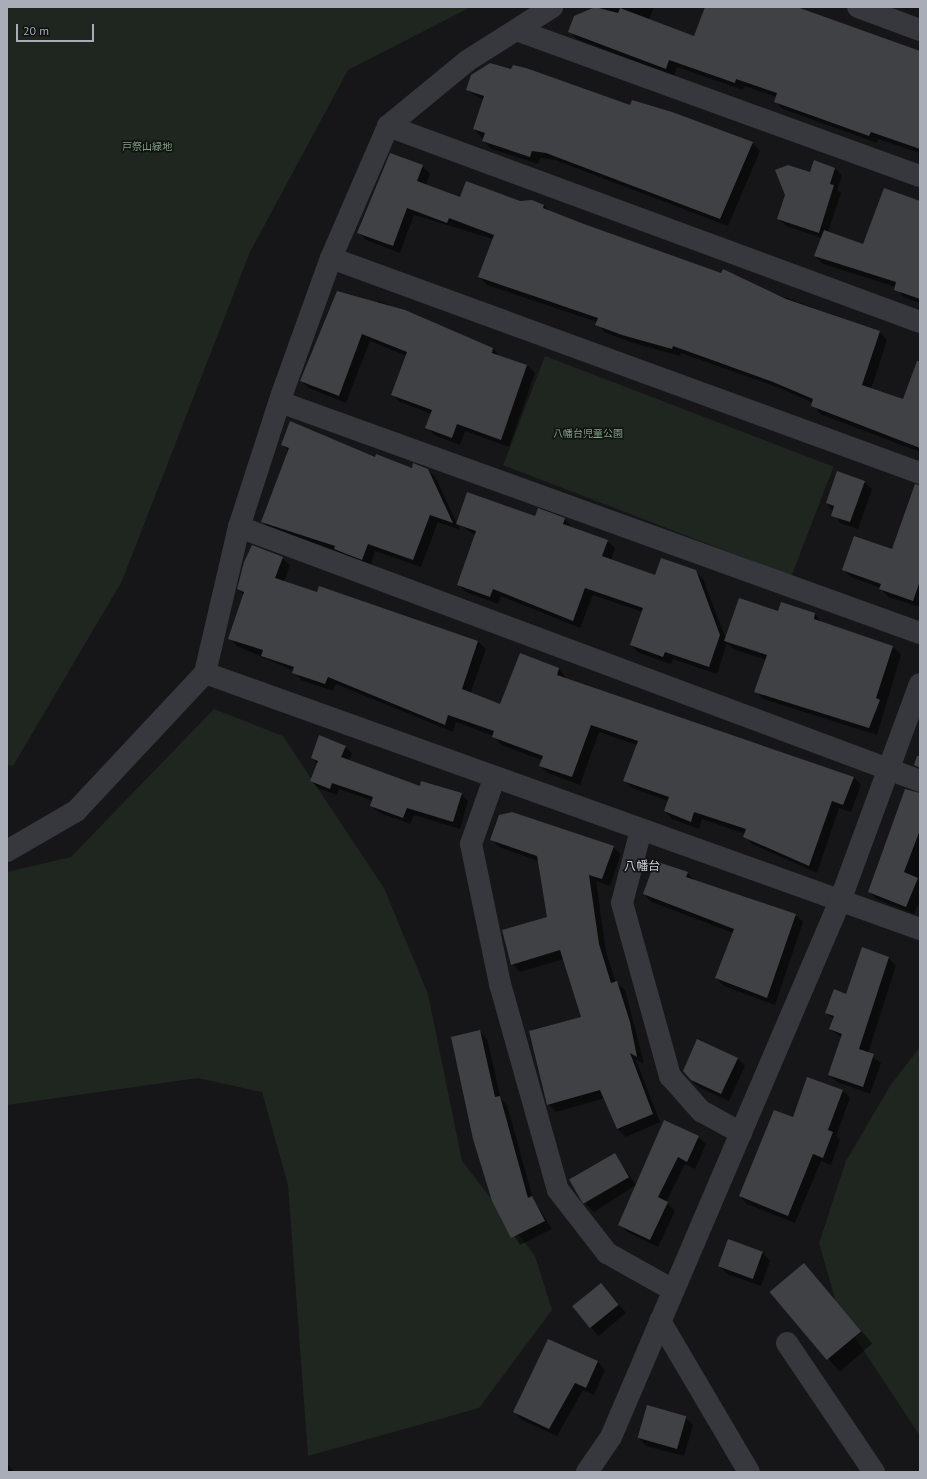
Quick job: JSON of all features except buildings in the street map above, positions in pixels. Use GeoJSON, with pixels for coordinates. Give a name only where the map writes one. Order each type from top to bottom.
{"type":"FeatureCollection","features":[{"type":"Feature","properties":{"kind":"street"},"geometry":{"type":"LineString","coordinates":[[7,851],[76,811],[205,673],[239,527],[280,402],[331,258],[388,126],[467,62],[519,31],[552,7]]}},
{"type":"Feature","properties":{"kind":"street"},"geometry":{"type":"LineString","coordinates":[[858,7],[920,30]]}},
{"type":"Feature","properties":{"kind":"street"},"geometry":{"type":"LineString","coordinates":[[519,31],[920,176]]}},
{"type":"Feature","properties":{"kind":"street"},"geometry":{"type":"LineString","coordinates":[[388,126],[920,322]]}},
{"type":"Feature","properties":{"kind":"street"},"geometry":{"type":"LineString","coordinates":[[331,258],[920,473]]}},
{"type":"Feature","properties":{"kind":"street"},"geometry":{"type":"LineString","coordinates":[[280,402],[920,633]]}},
{"type":"Feature","properties":{"kind":"street"},"geometry":{"type":"LineString","coordinates":[[239,527],[920,781]]}},
{"type":"Feature","properties":{"kind":"street"},"geometry":{"type":"LineString","coordinates":[[205,673],[494,778],[920,929]]}},
{"type":"Feature","properties":{"kind":"street"},"geometry":{"type":"LineString","coordinates":[[587,1472],[611,1437],[840,901],[920,684]]}},
{"type":"Feature","properties":{"kind":"street"},"geometry":{"type":"LineString","coordinates":[[494,778],[471,844],[500,984],[558,1190],[607,1253],[673,1290]]}},
{"type":"Feature","properties":{"kind":"street"},"geometry":{"type":"LineString","coordinates":[[641,830],[622,903],[670,1076],[701,1111],[741,1133]]}},
{"type":"Feature","properties":{"kind":"street"},"geometry":{"type":"LineString","coordinates":[[660,1321],[749,1472]]}},
{"type":"Feature","properties":{"kind":"street"},"geometry":{"type":"LineString","coordinates":[[786,1343],[874,1472]]}},
{"type":"Feature","properties":{"kind":"green space","name":"戸祭山緑地"},"geometry":{"type":"Polygon","coordinates":[[[7,7],[471,7],[348,70],[250,252],[122,581],[13,766],[7,765],[7,7]]]}},
{"type":"Feature","properties":{"kind":"green space","name":"八幡台児童公園"},"geometry":{"type":"Polygon","coordinates":[[[545,356],[833,467],[792,576],[503,465],[545,356]]]}},
{"type":"Feature","properties":{"kind":"green space"},"geometry":{"type":"Polygon","coordinates":[[[214,709],[283,736],[384,888],[428,994],[462,1161],[535,1256],[552,1310],[479,1408],[308,1456],[288,1185],[262,1092],[198,1078],[7,1105],[7,872],[71,857],[214,709]]]}},
{"type":"Feature","properties":{"kind":"green space"},"geometry":{"type":"Polygon","coordinates":[[[920,1047],[920,1436],[839,1313],[819,1243],[846,1161],[890,1086],[920,1047]]]}},
{"type":"Feature","properties":{"kind":"district","name":"八幡台"},"geometry":{"type":"Point","coordinates":[642,866]}}]}
